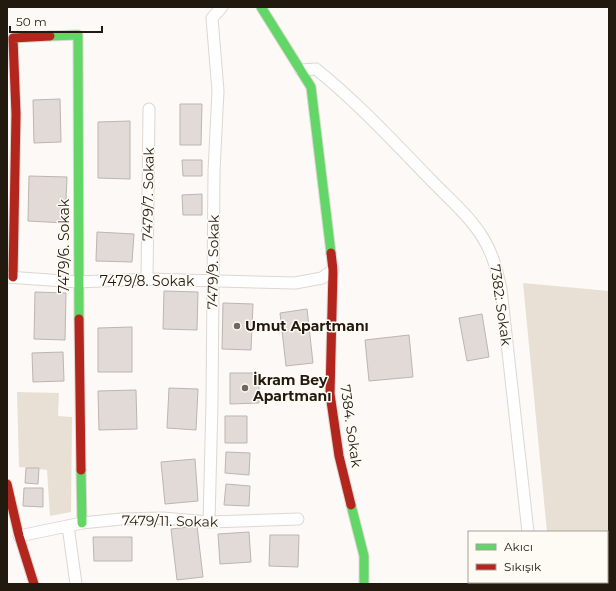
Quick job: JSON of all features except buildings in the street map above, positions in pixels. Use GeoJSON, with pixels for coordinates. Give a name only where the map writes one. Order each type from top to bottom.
{"type":"FeatureCollection","features":[{"type":"Feature","properties":{"kind":"street","name":"7479/9. Sokak"},"geometry":{"type":"LineString","coordinates":[[209,522],[212,402],[214,172],[218,91],[212,18],[222,7]]}},
{"type":"Feature","properties":{"kind":"street"},"geometry":{"type":"LineString","coordinates":[[261,7],[311,87],[333,270]]}},
{"type":"Feature","properties":{"kind":"street","name":"7479/6. Sokak"},"geometry":{"type":"LineString","coordinates":[[10,277],[16,114],[13,38],[78,35],[78,282],[82,523]]}},
{"type":"Feature","properties":{"kind":"street","name":"7382: Sokak"},"geometry":{"type":"LineString","coordinates":[[301,70],[316,69],[387,134],[462,211],[483,238],[494,259],[501,289],[528,531]]}},
{"type":"Feature","properties":{"kind":"street","name":"7479/7. Sokak"},"geometry":{"type":"LineString","coordinates":[[147,279],[149,109]]}},
{"type":"Feature","properties":{"kind":"street","name":"7479/8. Sokak"},"geometry":{"type":"LineString","coordinates":[[10,277],[78,282],[147,279],[296,283],[322,278],[333,270]]}},
{"type":"Feature","properties":{"kind":"street","name":"7384. Sokak"},"geometry":{"type":"LineString","coordinates":[[333,270],[330,394],[339,456],[364,556],[364,584]]}},
{"type":"Feature","properties":{"kind":"street"},"geometry":{"type":"LineString","coordinates":[[7,484],[19,536],[34,584]]}},
{"type":"Feature","properties":{"kind":"street","name":"7479/11. Sokak"},"geometry":{"type":"LineString","coordinates":[[19,536],[82,523],[122,519],[164,518],[209,522],[298,520]]}},
{"type":"Feature","properties":{"kind":"street"},"geometry":{"type":"LineString","coordinates":[[68,526],[76,584]]}},
{"type":"Feature","properties":{"kind":"shaded area"},"geometry":{"type":"Polygon","coordinates":[[[523,283],[609,291],[609,553],[608,554],[608,531],[547,531],[523,283]]]}},
{"type":"Feature","properties":{"kind":"shaded area"},"geometry":{"type":"Polygon","coordinates":[[[17,392],[59,393],[58,416],[72,417],[71,512],[50,516],[47,470],[19,467],[17,392]]]}},
{"type":"Feature","properties":{"kind":"traffic: fast"},"geometry":{"type":"LineString","coordinates":[[261,7],[311,87],[331,253]]}},
{"type":"Feature","properties":{"kind":"traffic: fast"},"geometry":{"type":"LineString","coordinates":[[50,36],[78,35],[79,319]]}},
{"type":"Feature","properties":{"kind":"traffic: fast"},"geometry":{"type":"LineString","coordinates":[[81,470],[82,523]]}},
{"type":"Feature","properties":{"kind":"traffic: fast"},"geometry":{"type":"LineString","coordinates":[[351,505],[364,556],[364,584]]}},
{"type":"Feature","properties":{"kind":"traffic: jam"},"geometry":{"type":"LineString","coordinates":[[13,277],[16,114],[13,38],[50,36]]}},
{"type":"Feature","properties":{"kind":"traffic: jam"},"geometry":{"type":"LineString","coordinates":[[331,253],[333,270],[330,394],[339,456],[351,505]]}},
{"type":"Feature","properties":{"kind":"traffic: jam"},"geometry":{"type":"LineString","coordinates":[[79,319],[81,470]]}},
{"type":"Feature","properties":{"kind":"traffic: jam"},"geometry":{"type":"LineString","coordinates":[[7,484],[19,536],[34,584]]}},
{"type":"Feature","properties":{"kind":"place","name":"Umut Apartmanı"},"geometry":{"type":"Point","coordinates":[237,326]}},
{"type":"Feature","properties":{"kind":"place","name":"İkram Bey Apartmanı"},"geometry":{"type":"Point","coordinates":[245,388]}}]}
